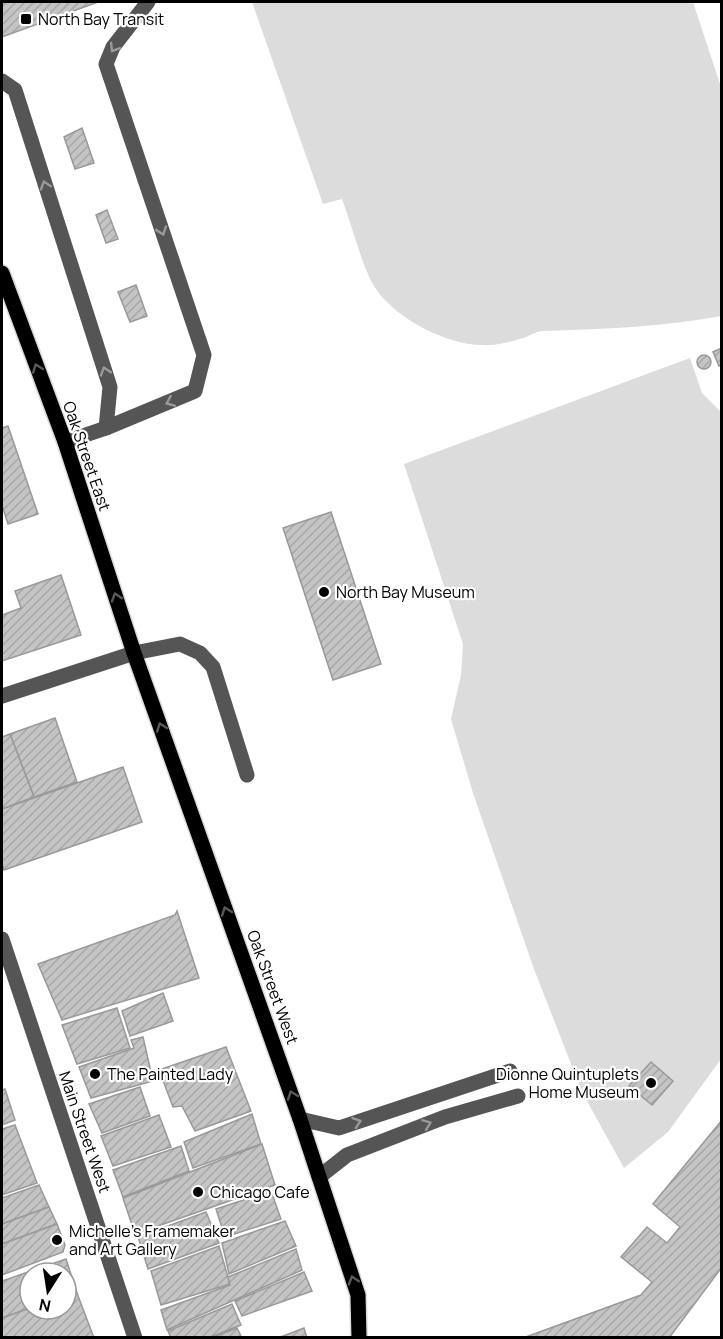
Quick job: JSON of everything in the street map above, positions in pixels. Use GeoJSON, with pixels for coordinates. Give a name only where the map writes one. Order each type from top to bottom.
{"type":"FeatureCollection","features":[{"type":"Feature","properties":{"kind":"main road","name":"Oak Street East"},"geometry":{"type":"LineString","coordinates":[[2,273],[65,442],[134,652]]}},
{"type":"Feature","properties":{"kind":"main road","name":"Oak Street West"},"geometry":{"type":"LineString","coordinates":[[134,652],[300,1119],[358,1295],[359,1338]]}},
{"type":"Feature","properties":{"kind":"street"},"geometry":{"type":"LineString","coordinates":[[65,442],[106,428],[195,391],[204,355],[106,64],[112,47],[148,2]]}},
{"type":"Feature","properties":{"kind":"street"},"geometry":{"type":"LineString","coordinates":[[2,81],[15,90],[110,387],[106,428]]}},
{"type":"Feature","properties":{"kind":"street"},"geometry":{"type":"LineString","coordinates":[[2,696],[134,652],[180,644],[200,653],[213,667],[247,775]]}},
{"type":"Feature","properties":{"kind":"street","name":"Main Street West"},"geometry":{"type":"LineString","coordinates":[[2,939],[135,1338]]}},
{"type":"Feature","properties":{"kind":"street"},"geometry":{"type":"LineString","coordinates":[[300,1119],[339,1128],[510,1071]]}},
{"type":"Feature","properties":{"kind":"street"},"geometry":{"type":"LineString","coordinates":[[319,1177],[347,1155],[445,1117],[518,1096]]}},
{"type":"Feature","properties":{"kind":"shaded area"},"geometry":{"type":"Polygon","coordinates":[[[252,2],[693,2],[721,87],[721,316],[655,325],[541,331],[513,341],[487,345],[451,340],[419,326],[404,316],[379,294],[371,281],[342,199],[323,204],[252,2]]]}},
{"type":"Feature","properties":{"kind":"shaded area"},"geometry":{"type":"Polygon","coordinates":[[[690,358],[702,393],[721,412],[721,1059],[668,1132],[624,1168],[582,1092],[534,969],[473,793],[451,719],[461,675],[463,644],[404,464],[690,358]]]}},
{"type":"Feature","properties":{"kind":"building","name":"North Bay Transit"},"geometry":{"type":"Polygon","coordinates":[[[2,2],[98,2],[2,37],[2,2]]]}},
{"type":"Feature","properties":{"kind":"building"},"geometry":{"type":"Polygon","coordinates":[[[82,128],[94,163],[75,169],[64,137],[82,128]]]}},
{"type":"Feature","properties":{"kind":"building"},"geometry":{"type":"Polygon","coordinates":[[[107,210],[118,239],[106,243],[96,215],[107,210]]]}},
{"type":"Feature","properties":{"kind":"building"},"geometry":{"type":"Polygon","coordinates":[[[136,285],[147,316],[130,322],[118,292],[136,285]]]}},
{"type":"Feature","properties":{"kind":"building"},"geometry":{"type":"Polygon","coordinates":[[[722,348],[722,365],[719,366],[713,352],[722,348]]]}},
{"type":"Feature","properties":{"kind":"building"},"geometry":{"type":"Polygon","coordinates":[[[701,355],[707,355],[711,362],[707,369],[701,369],[697,365],[697,359],[701,355]]]}},
{"type":"Feature","properties":{"kind":"building"},"geometry":{"type":"Polygon","coordinates":[[[8,426],[38,514],[8,524],[2,505],[2,428],[8,426]]]}},
{"type":"Feature","properties":{"kind":"building"},"geometry":{"type":"Polygon","coordinates":[[[331,512],[381,664],[333,680],[283,528],[331,512]]]}},
{"type":"Feature","properties":{"kind":"building"},"geometry":{"type":"Polygon","coordinates":[[[61,575],[81,635],[2,661],[2,615],[21,608],[15,591],[61,575]]]}},
{"type":"Feature","properties":{"kind":"building"},"geometry":{"type":"Polygon","coordinates":[[[55,718],[77,782],[34,797],[10,734],[55,718]]]}},
{"type":"Feature","properties":{"kind":"building"},"geometry":{"type":"Polygon","coordinates":[[[10,734],[34,797],[2,809],[2,737],[10,734]]]}},
{"type":"Feature","properties":{"kind":"building"},"geometry":{"type":"Polygon","coordinates":[[[123,767],[142,822],[4,870],[2,809],[123,767]]]}},
{"type":"Feature","properties":{"kind":"building"},"geometry":{"type":"Polygon","coordinates":[[[177,911],[199,978],[62,1020],[38,964],[175,915],[177,911]]]}},
{"type":"Feature","properties":{"kind":"building"},"geometry":{"type":"Polygon","coordinates":[[[163,993],[173,1021],[130,1036],[122,1011],[163,993]]]}},
{"type":"Feature","properties":{"kind":"building"},"geometry":{"type":"Polygon","coordinates":[[[117,1008],[130,1048],[77,1064],[62,1025],[117,1008]]]}},
{"type":"Feature","properties":{"kind":"building"},"geometry":{"type":"Polygon","coordinates":[[[143,1037],[153,1081],[91,1098],[79,1067],[134,1048],[131,1040],[143,1037]]]}},
{"type":"Feature","properties":{"kind":"building"},"geometry":{"type":"Polygon","coordinates":[[[226,1047],[251,1111],[195,1131],[182,1106],[173,1107],[159,1070],[226,1047]]]}},
{"type":"Feature","properties":{"kind":"building","name":"Dionne Quintuplets Home Museum"},"geometry":{"type":"Polygon","coordinates":[[[651,1062],[673,1081],[652,1105],[629,1086],[651,1062]]]}},
{"type":"Feature","properties":{"kind":"building"},"geometry":{"type":"Polygon","coordinates":[[[140,1087],[150,1116],[102,1133],[89,1104],[140,1087]]]}},
{"type":"Feature","properties":{"kind":"building"},"geometry":{"type":"Polygon","coordinates":[[[5,1089],[15,1120],[2,1125],[2,1090],[5,1089]]]}},
{"type":"Feature","properties":{"kind":"building"},"geometry":{"type":"Polygon","coordinates":[[[252,1114],[261,1144],[193,1168],[184,1142],[252,1114]]]}},
{"type":"Feature","properties":{"kind":"building"},"geometry":{"type":"Polygon","coordinates":[[[159,1115],[171,1147],[113,1166],[101,1136],[159,1115]]]}},
{"type":"Feature","properties":{"kind":"building"},"geometry":{"type":"Polygon","coordinates":[[[722,1120],[722,1267],[669,1338],[523,1338],[641,1295],[652,1282],[621,1257],[647,1227],[667,1243],[680,1227],[653,1204],[722,1120]]]}},
{"type":"Feature","properties":{"kind":"building"},"geometry":{"type":"Polygon","coordinates":[[[15,1125],[37,1183],[2,1195],[2,1129],[15,1125]]]}},
{"type":"Feature","properties":{"kind":"building","name":"Chicago Cafe"},"geometry":{"type":"Polygon","coordinates":[[[262,1144],[275,1185],[135,1234],[123,1198],[262,1144]]]}},
{"type":"Feature","properties":{"kind":"building"},"geometry":{"type":"Polygon","coordinates":[[[181,1146],[189,1171],[123,1197],[113,1170],[181,1146]]]}},
{"type":"Feature","properties":{"kind":"building"},"geometry":{"type":"Polygon","coordinates":[[[39,1185],[49,1207],[2,1224],[2,1198],[39,1185]]]}},
{"type":"Feature","properties":{"kind":"building"},"geometry":{"type":"Polygon","coordinates":[[[271,1191],[281,1219],[225,1237],[216,1209],[271,1191]]]}},
{"type":"Feature","properties":{"kind":"building"},"geometry":{"type":"Polygon","coordinates":[[[49,1207],[57,1224],[2,1244],[2,1224],[49,1207]]]}},
{"type":"Feature","properties":{"kind":"building"},"geometry":{"type":"Polygon","coordinates":[[[206,1212],[219,1243],[148,1269],[138,1237],[206,1212]]]}},
{"type":"Feature","properties":{"kind":"building"},"geometry":{"type":"Polygon","coordinates":[[[285,1221],[296,1246],[229,1274],[222,1243],[285,1221]]]}},
{"type":"Feature","properties":{"kind":"building"},"geometry":{"type":"Polygon","coordinates":[[[57,1224],[65,1245],[63,1252],[39,1261],[18,1261],[18,1269],[2,1275],[2,1244],[57,1224]]]}},
{"type":"Feature","properties":{"kind":"building"},"geometry":{"type":"Polygon","coordinates":[[[219,1246],[230,1284],[161,1305],[151,1271],[219,1246]]]}},
{"type":"Feature","properties":{"kind":"building"},"geometry":{"type":"Polygon","coordinates":[[[296,1249],[302,1270],[167,1330],[161,1310],[230,1285],[228,1277],[296,1249]]]}},
{"type":"Feature","properties":{"kind":"building"},"geometry":{"type":"Polygon","coordinates":[[[304,1272],[312,1291],[242,1316],[235,1301],[304,1272]]]}},
{"type":"Feature","properties":{"kind":"building"},"geometry":{"type":"Polygon","coordinates":[[[18,1276],[18,1312],[2,1318],[2,1281],[18,1276]]]}},
{"type":"Feature","properties":{"kind":"building"},"geometry":{"type":"Polygon","coordinates":[[[78,1296],[94,1338],[2,1338],[2,1318],[18,1312],[18,1321],[78,1321],[78,1296]]]}},
{"type":"Feature","properties":{"kind":"building"},"geometry":{"type":"Polygon","coordinates":[[[232,1304],[241,1325],[208,1338],[171,1338],[168,1331],[232,1304]]]}},
{"type":"Feature","properties":{"kind":"building"},"geometry":{"type":"Polygon","coordinates":[[[237,1328],[242,1338],[211,1338],[237,1328]]]}},
{"type":"Feature","properties":{"kind":"building"},"geometry":{"type":"Polygon","coordinates":[[[304,1328],[307,1338],[278,1338],[304,1328]]]}},
{"type":"Feature","properties":{"kind":"place","name":"North Bay Transit"},"geometry":{"type":"Point","coordinates":[26,19]}},
{"type":"Feature","properties":{"kind":"place","name":"North Bay Museum"},"geometry":{"type":"Point","coordinates":[324,592]}},
{"type":"Feature","properties":{"kind":"place","name":"The Painted Lady"},"geometry":{"type":"Point","coordinates":[95,1074]}},
{"type":"Feature","properties":{"kind":"place","name":"Dionne Quintuplets Home Museum"},"geometry":{"type":"Point","coordinates":[651,1083]}},
{"type":"Feature","properties":{"kind":"place","name":"Chicago Cafe"},"geometry":{"type":"Point","coordinates":[198,1192]}},
{"type":"Feature","properties":{"kind":"place","name":"Michelle's Framemaker and Art Gallery"},"geometry":{"type":"Point","coordinates":[57,1240]}}]}
